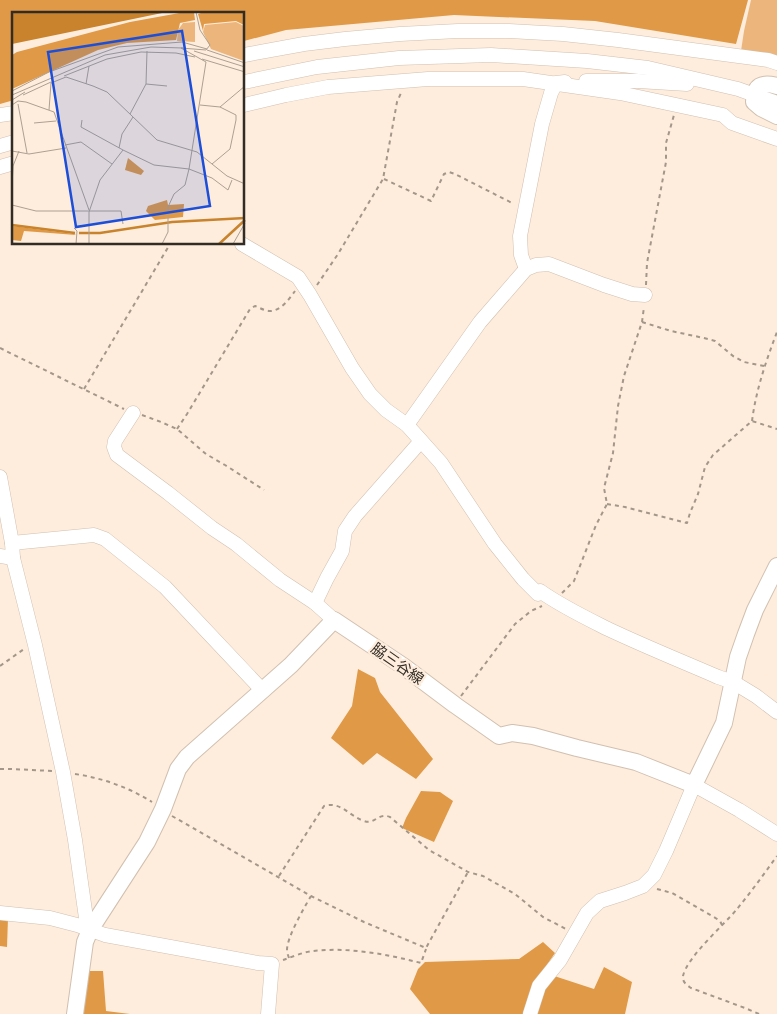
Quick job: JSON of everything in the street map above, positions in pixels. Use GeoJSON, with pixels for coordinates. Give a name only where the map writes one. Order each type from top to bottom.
{"type":"FeatureCollection","features":[{"type":"Feature","properties":{"kind":"main road"},"geometry":{"type":"LineString","coordinates":[[777,86],[761,85],[754,94],[754,102],[777,116]]}},
{"type":"Feature","properties":{"kind":"main road"},"geometry":{"type":"LineString","coordinates":[[694,785],[724,723],[738,657],[755,610],[777,566]]}},
{"type":"Feature","properties":{"kind":"main road"},"geometry":{"type":"LineString","coordinates":[[75,1014],[85,942],[90,930],[147,842],[163,809],[178,769],[187,756],[263,691],[334,620]]}},
{"type":"Feature","properties":{"kind":"main road","name":"脇三谷線"},"geometry":{"type":"LineString","coordinates":[[334,620],[403,666],[499,736],[512,733],[533,736],[636,762],[694,785]]}},
{"type":"Feature","properties":{"kind":"street"},"geometry":{"type":"LineString","coordinates":[[245,56],[329,41],[458,31],[563,34],[768,60],[777,63]]}},
{"type":"Feature","properties":{"kind":"street"},"geometry":{"type":"LineString","coordinates":[[245,82],[317,67],[399,58],[491,55],[587,61],[648,68],[738,89],[777,103]]}},
{"type":"Feature","properties":{"kind":"street"},"geometry":{"type":"LineString","coordinates":[[245,105],[328,87],[428,79],[523,79],[620,93],[677,105],[723,116],[732,123],[777,139]]}},
{"type":"Feature","properties":{"kind":"street"},"geometry":{"type":"LineString","coordinates":[[556,83],[573,80],[688,84],[700,80]]}},
{"type":"Feature","properties":{"kind":"street"},"geometry":{"type":"LineString","coordinates":[[526,269],[521,255],[520,236],[542,124],[551,93],[556,83]]}},
{"type":"Feature","properties":{"kind":"street"},"geometry":{"type":"LineString","coordinates":[[244,245],[298,278],[307,290],[352,368],[370,394],[386,410],[407,425],[441,463],[494,544],[522,579],[538,594],[540,591],[576,613],[632,640],[733,682],[777,712]]}},
{"type":"Feature","properties":{"kind":"street"},"geometry":{"type":"LineString","coordinates":[[407,425],[480,322],[526,269],[536,265],[549,264],[604,285],[632,294],[645,295]]}},
{"type":"Feature","properties":{"kind":"street"},"geometry":{"type":"LineString","coordinates":[[133,413],[115,440],[114,448],[117,455],[212,528],[236,544],[280,580],[315,603],[334,620]]}},
{"type":"Feature","properties":{"kind":"street"},"geometry":{"type":"LineString","coordinates":[[315,603],[342,551],[345,531],[355,516],[421,441]]}},
{"type":"Feature","properties":{"kind":"street"},"geometry":{"type":"LineString","coordinates":[[0,477],[12,543],[6,557],[34,642],[63,772],[86,918],[90,930]]}},
{"type":"Feature","properties":{"kind":"street"},"geometry":{"type":"LineString","coordinates":[[12,543],[94,536],[105,538],[165,587],[263,691]]}},
{"type":"Feature","properties":{"kind":"street"},"geometry":{"type":"LineString","coordinates":[[530,1014],[539,986],[560,960],[587,913],[600,901],[643,886],[654,874],[666,852],[694,785],[777,834]]}},
{"type":"Feature","properties":{"kind":"street"},"geometry":{"type":"LineString","coordinates":[[0,913],[50,918],[105,935],[272,964],[268,1014]]}},
{"type":"Feature","properties":{"kind":"path"},"geometry":{"type":"LineString","coordinates":[[177,429],[250,309],[255,306],[270,311],[282,307],[297,289],[307,290],[338,254],[383,179],[398,102],[406,80]]}},
{"type":"Feature","properties":{"kind":"path"},"geometry":{"type":"LineString","coordinates":[[455,705],[514,624],[531,610],[554,601],[574,581],[606,504],[604,488],[613,453],[620,391],[642,322],[647,263],[666,162],[666,143],[677,105]]}},
{"type":"Feature","properties":{"kind":"path"},"geometry":{"type":"LineString","coordinates":[[383,179],[431,201],[444,174],[449,172],[525,210]]}},
{"type":"Feature","properties":{"kind":"path"},"geometry":{"type":"LineString","coordinates":[[84,390],[169,245]]}},
{"type":"Feature","properties":{"kind":"path"},"geometry":{"type":"LineString","coordinates":[[642,322],[715,341],[733,356],[744,362],[764,366]]}},
{"type":"Feature","properties":{"kind":"path"},"geometry":{"type":"LineString","coordinates":[[606,504],[687,523],[698,494],[705,467],[712,455],[752,422],[764,366],[777,332]]}},
{"type":"Feature","properties":{"kind":"path"},"geometry":{"type":"LineString","coordinates":[[752,422],[777,429]]}},
{"type":"Feature","properties":{"kind":"path"},"geometry":{"type":"LineString","coordinates":[[0,666],[34,642]]}},
{"type":"Feature","properties":{"kind":"path"},"geometry":{"type":"LineString","coordinates":[[0,769],[63,772],[93,777],[119,786],[142,796],[172,816],[311,896],[364,922],[426,948]]}},
{"type":"Feature","properties":{"kind":"path"},"geometry":{"type":"LineString","coordinates":[[279,876],[324,806],[331,804],[341,807],[365,822],[373,822],[380,816],[390,817],[429,850],[468,872],[483,876],[515,894],[543,917],[575,934]]}},
{"type":"Feature","properties":{"kind":"path"},"geometry":{"type":"LineString","coordinates":[[759,1014],[691,988],[684,982],[683,977],[693,957],[736,910],[777,856]]}},
{"type":"Feature","properties":{"kind":"path"},"geometry":{"type":"LineString","coordinates":[[272,964],[312,951],[344,950],[398,957],[421,963],[426,948],[468,872]]}},
{"type":"Feature","properties":{"kind":"path"},"geometry":{"type":"LineString","coordinates":[[643,886],[662,889],[672,893],[714,917],[722,925]]}},
{"type":"Feature","properties":{"kind":"path"},"geometry":{"type":"LineString","coordinates":[[289,958],[287,952],[288,945],[311,896]]}},
{"type":"Feature","properties":{"kind":"shaded area"},"geometry":{"type":"Polygon","coordinates":[[[0,0],[748,0],[736,44],[595,21],[454,15],[286,30],[245,41],[245,12],[12,12],[12,101],[0,104],[0,0]]]}},
{"type":"Feature","properties":{"kind":"shaded area"},"geometry":{"type":"Polygon","coordinates":[[[751,0],[777,0],[777,60],[741,51],[751,0]]]}},
{"type":"Feature","properties":{"kind":"shaded area"},"geometry":{"type":"Polygon","coordinates":[[[358,669],[375,678],[380,692],[433,759],[416,779],[377,753],[363,765],[331,738],[352,706],[358,669]]]}},
{"type":"Feature","properties":{"kind":"shaded area"},"geometry":{"type":"Polygon","coordinates":[[[421,791],[440,792],[453,801],[434,842],[402,828],[421,791]]]}},
{"type":"Feature","properties":{"kind":"shaded area"},"geometry":{"type":"Polygon","coordinates":[[[0,917],[8,918],[7,947],[0,946],[0,917]]]}},
{"type":"Feature","properties":{"kind":"shaded area"},"geometry":{"type":"Polygon","coordinates":[[[543,942],[555,953],[542,972],[594,989],[604,967],[632,982],[625,1014],[430,1014],[410,989],[418,969],[425,962],[519,959],[543,942]]]}},
{"type":"Feature","properties":{"kind":"shaded area"},"geometry":{"type":"Polygon","coordinates":[[[85,971],[103,971],[106,1011],[130,1014],[79,1014],[85,971]]]}}]}
